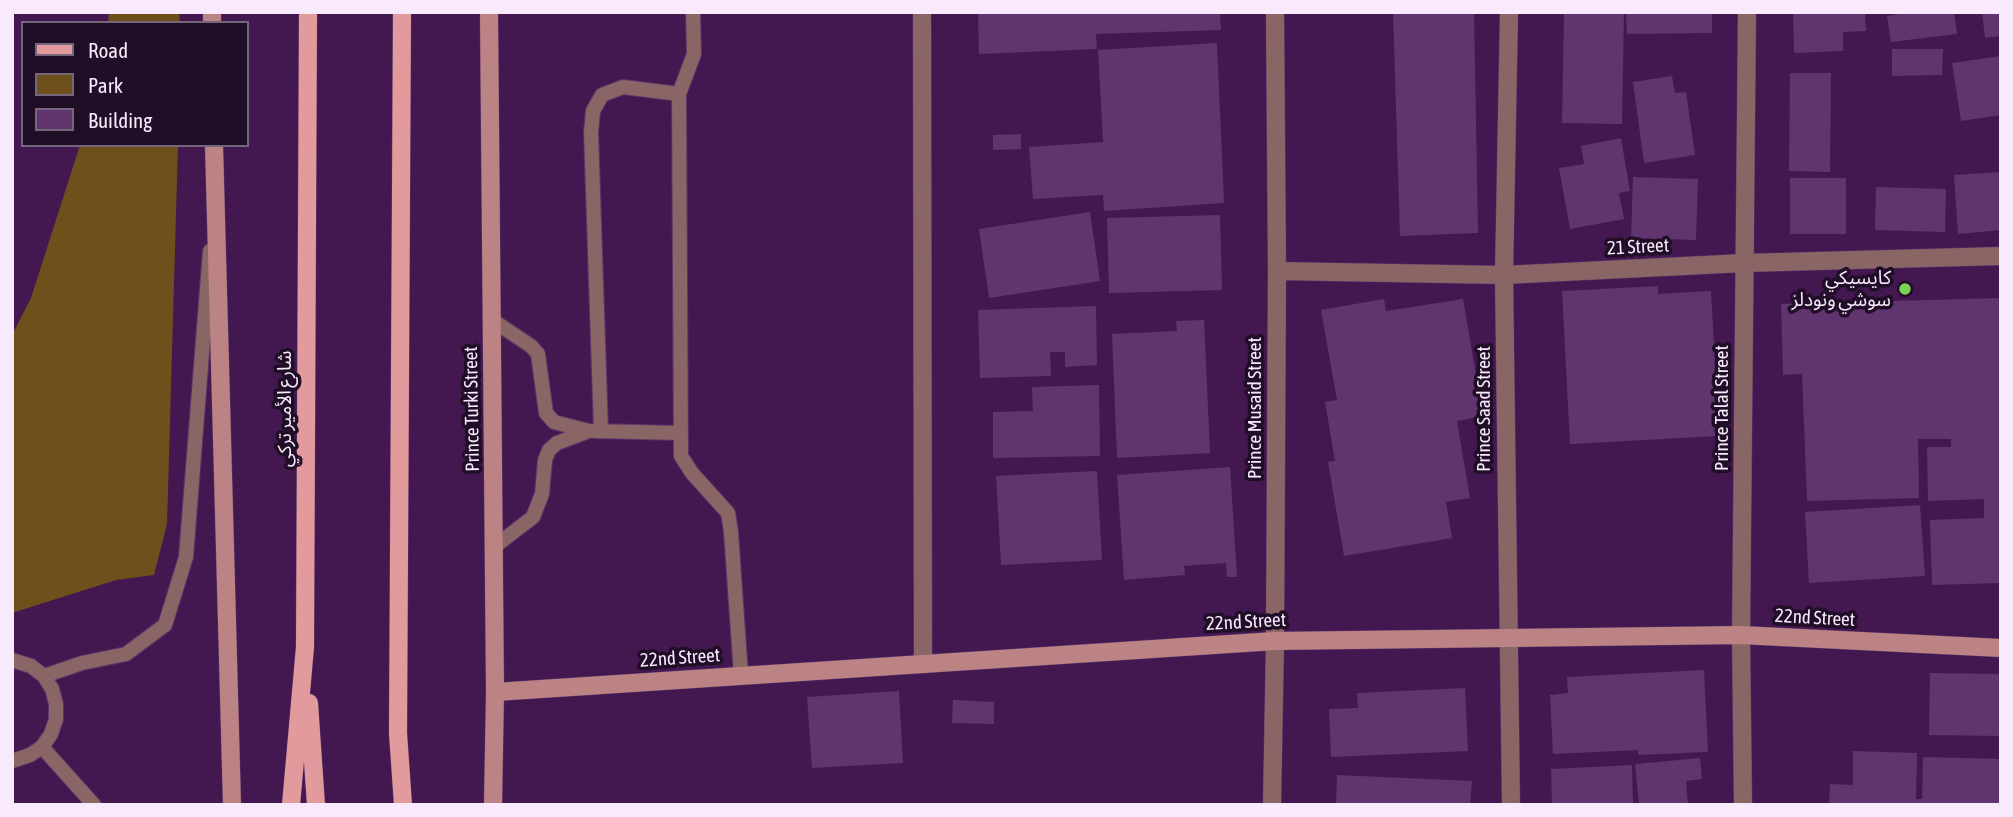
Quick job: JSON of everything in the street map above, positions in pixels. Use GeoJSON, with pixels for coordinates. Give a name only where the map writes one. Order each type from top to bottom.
{"type":"FeatureCollection","features":[{"type":"Feature","properties":{"kind":"main road","name":"شارع الأمير تركي"},"geometry":{"type":"LineString","coordinates":[[291,805],[305,647],[308,12]]}},
{"type":"Feature","properties":{"kind":"main road"},"geometry":{"type":"LineString","coordinates":[[395,805],[398,733],[402,12]]}},
{"type":"Feature","properties":{"kind":"main road"},"geometry":{"type":"LineString","coordinates":[[305,647],[316,805]]}},
{"type":"Feature","properties":{"kind":"main road"},"geometry":{"type":"LineString","coordinates":[[398,733],[403,805]]}},
{"type":"Feature","properties":{"kind":"street","name":"Prince Turki Street"},"geometry":{"type":"LineString","coordinates":[[489,12],[495,692],[493,805]]}},
{"type":"Feature","properties":{"kind":"street"},"geometry":{"type":"LineString","coordinates":[[922,12],[923,664]]}},
{"type":"Feature","properties":{"kind":"street","name":"Prince Musaid Street"},"geometry":{"type":"LineString","coordinates":[[1272,805],[1277,271],[1275,12]]}},
{"type":"Feature","properties":{"kind":"street","name":"Prince Saad Street"},"geometry":{"type":"LineString","coordinates":[[1509,12],[1504,275],[1511,805]]}},
{"type":"Feature","properties":{"kind":"street","name":"Prince Talal Street"},"geometry":{"type":"LineString","coordinates":[[1743,805],[1741,635],[1747,12]]}},
{"type":"Feature","properties":{"kind":"street"},"geometry":{"type":"LineString","coordinates":[[214,147],[232,805]]}},
{"type":"Feature","properties":{"kind":"street","name":"21 Street"},"geometry":{"type":"LineString","coordinates":[[1277,271],[1504,275],[1744,263],[2001,256]]}},
{"type":"Feature","properties":{"kind":"street","name":"22nd Street"},"geometry":{"type":"LineString","coordinates":[[495,692],[1275,640],[1741,635],[2001,648]]}},
{"type":"Feature","properties":{"kind":"lane"},"geometry":{"type":"LineString","coordinates":[[693,12],[694,54],[679,94],[681,456],[692,473],[728,513],[741,675]]}},
{"type":"Feature","properties":{"kind":"lane"},"geometry":{"type":"LineString","coordinates":[[595,431],[591,132],[593,111],[602,95],[622,87],[679,94]]}},
{"type":"Feature","properties":{"kind":"lane"},"geometry":{"type":"LineString","coordinates":[[44,676],[82,663],[126,654],[165,625],[186,558],[214,197]]}},
{"type":"Feature","properties":{"kind":"lane"},"geometry":{"type":"LineString","coordinates":[[492,320],[531,345],[538,354],[546,413],[554,422],[595,431],[680,433]]}},
{"type":"Feature","properties":{"kind":"lane"},"geometry":{"type":"LineString","coordinates":[[494,547],[533,517],[542,494],[545,460],[549,450],[557,443],[595,431]]}},
{"type":"Feature","properties":{"kind":"lane"},"geometry":{"type":"LineString","coordinates":[[12,660],[31,666],[44,676],[52,689],[56,711],[51,734],[42,747],[30,755],[12,761]]}},
{"type":"Feature","properties":{"kind":"lane"},"geometry":{"type":"LineString","coordinates":[[42,747],[94,805]]}},
{"type":"Feature","properties":{"kind":"green space"},"geometry":{"type":"Polygon","coordinates":[[[109,12],[179,12],[180,21],[108,21],[109,12]]]}},
{"type":"Feature","properties":{"kind":"green space"},"geometry":{"type":"Polygon","coordinates":[[[79,147],[178,147],[167,524],[154,575],[116,580],[12,613],[12,335],[31,298],[79,147]]]}},
{"type":"Feature","properties":{"kind":"building"},"geometry":{"type":"Polygon","coordinates":[[[978,12],[1220,12],[1221,30],[1096,34],[1097,49],[979,54],[978,12]]]}},
{"type":"Feature","properties":{"kind":"building"},"geometry":{"type":"Polygon","coordinates":[[[1393,12],[1474,12],[1478,233],[1400,236],[1393,12]]]}},
{"type":"Feature","properties":{"kind":"building"},"geometry":{"type":"Polygon","coordinates":[[[1564,12],[1624,12],[1622,124],[1562,123],[1564,12]]]}},
{"type":"Feature","properties":{"kind":"building"},"geometry":{"type":"Polygon","coordinates":[[[1626,12],[1712,12],[1712,33],[1627,34],[1626,12]]]}},
{"type":"Feature","properties":{"kind":"building"},"geometry":{"type":"Polygon","coordinates":[[[1793,12],[1865,12],[1866,31],[1843,32],[1843,51],[1794,53],[1793,12]]]}},
{"type":"Feature","properties":{"kind":"building"},"geometry":{"type":"Polygon","coordinates":[[[1912,12],[1954,12],[1957,34],[1891,42],[1887,16],[1912,12]]]}},
{"type":"Feature","properties":{"kind":"building"},"geometry":{"type":"Polygon","coordinates":[[[1982,12],[2001,12],[2001,36],[1985,38],[1982,12]]]}},
{"type":"Feature","properties":{"kind":"building"},"geometry":{"type":"Polygon","coordinates":[[[1217,43],[1224,203],[1104,211],[1103,195],[1033,199],[1029,147],[1103,142],[1098,50],[1217,43]]]}},
{"type":"Feature","properties":{"kind":"building"},"geometry":{"type":"Polygon","coordinates":[[[1892,49],[1943,49],[1942,75],[1892,76],[1892,49]]]}},
{"type":"Feature","properties":{"kind":"building"},"geometry":{"type":"Polygon","coordinates":[[[2001,56],[2001,115],[1961,121],[1952,63],[2001,56]]]}},
{"type":"Feature","properties":{"kind":"building"},"geometry":{"type":"Polygon","coordinates":[[[1790,73],[1831,73],[1830,172],[1789,171],[1790,73]]]}},
{"type":"Feature","properties":{"kind":"building"},"geometry":{"type":"Polygon","coordinates":[[[1672,76],[1675,93],[1686,92],[1695,155],[1644,163],[1633,82],[1672,76]]]}},
{"type":"Feature","properties":{"kind":"building"},"geometry":{"type":"Polygon","coordinates":[[[1021,134],[1021,149],[993,150],[993,135],[1021,134]]]}},
{"type":"Feature","properties":{"kind":"building"},"geometry":{"type":"Polygon","coordinates":[[[1621,138],[1630,191],[1619,193],[1624,219],[1570,229],[1559,168],[1584,164],[1581,146],[1621,138]]]}},
{"type":"Feature","properties":{"kind":"building"},"geometry":{"type":"Polygon","coordinates":[[[2001,172],[2001,230],[1958,234],[1954,175],[2001,172]]]}},
{"type":"Feature","properties":{"kind":"building"},"geometry":{"type":"Polygon","coordinates":[[[1633,177],[1698,179],[1696,240],[1631,238],[1633,177]]]}},
{"type":"Feature","properties":{"kind":"building"},"geometry":{"type":"Polygon","coordinates":[[[1790,178],[1846,178],[1846,234],[1790,234],[1790,178]]]}},
{"type":"Feature","properties":{"kind":"building"},"geometry":{"type":"Polygon","coordinates":[[[1876,187],[1946,189],[1945,232],[1875,230],[1876,187]]]}},
{"type":"Feature","properties":{"kind":"building"},"geometry":{"type":"Polygon","coordinates":[[[1090,212],[1100,281],[989,298],[979,229],[1090,212]]]}},
{"type":"Feature","properties":{"kind":"building"},"geometry":{"type":"Polygon","coordinates":[[[1220,215],[1222,290],[1109,293],[1107,218],[1220,215]]]}},
{"type":"Feature","properties":{"kind":"building"},"geometry":{"type":"Polygon","coordinates":[[[1658,286],[1658,294],[1711,291],[1719,436],[1570,444],[1562,291],[1658,286]]]}},
{"type":"Feature","properties":{"kind":"building"},"geometry":{"type":"Polygon","coordinates":[[[2001,298],[2001,583],[1932,585],[1930,520],[1984,518],[1984,499],[1928,501],[1927,447],[1951,447],[1951,439],[1918,439],[1919,498],[1807,501],[1802,374],[1783,375],[1781,304],[2001,298]]]}},
{"type":"Feature","properties":{"kind":"building"},"geometry":{"type":"Polygon","coordinates":[[[1384,299],[1386,311],[1463,299],[1483,416],[1457,421],[1470,498],[1446,502],[1452,538],[1344,556],[1328,462],[1335,461],[1325,402],[1337,400],[1321,310],[1384,299]]]}},
{"type":"Feature","properties":{"kind":"building"},"geometry":{"type":"Polygon","coordinates":[[[1096,306],[1097,365],[1065,367],[1065,352],[1050,352],[1051,376],[980,378],[978,310],[1096,306]]]}},
{"type":"Feature","properties":{"kind":"building"},"geometry":{"type":"Polygon","coordinates":[[[1204,320],[1210,453],[1117,458],[1112,334],[1177,331],[1176,321],[1204,320]]]}},
{"type":"Feature","properties":{"kind":"building"},"geometry":{"type":"Polygon","coordinates":[[[1099,385],[1100,456],[993,458],[993,412],[1033,411],[1032,387],[1099,385]]]}},
{"type":"Feature","properties":{"kind":"building"},"geometry":{"type":"Polygon","coordinates":[[[1230,467],[1237,577],[1227,577],[1226,563],[1184,566],[1185,575],[1124,580],[1117,475],[1230,467]]]}},
{"type":"Feature","properties":{"kind":"building"},"geometry":{"type":"Polygon","coordinates":[[[1097,471],[1102,560],[1001,565],[996,476],[1097,471]]]}},
{"type":"Feature","properties":{"kind":"building"},"geometry":{"type":"Polygon","coordinates":[[[1920,505],[1925,576],[1809,583],[1805,512],[1920,505]]]}},
{"type":"Feature","properties":{"kind":"building"},"geometry":{"type":"Polygon","coordinates":[[[1704,670],[1708,752],[1638,755],[1638,750],[1553,754],[1550,695],[1568,693],[1567,677],[1704,670]]]}},
{"type":"Feature","properties":{"kind":"building"},"geometry":{"type":"Polygon","coordinates":[[[1930,673],[2001,674],[2001,736],[1929,735],[1930,673]]]}},
{"type":"Feature","properties":{"kind":"building"},"geometry":{"type":"Polygon","coordinates":[[[1465,688],[1468,751],[1331,757],[1329,709],[1358,708],[1357,693],[1465,688]]]}},
{"type":"Feature","properties":{"kind":"building"},"geometry":{"type":"Polygon","coordinates":[[[899,691],[903,763],[812,768],[807,697],[899,691]]]}},
{"type":"Feature","properties":{"kind":"building"},"geometry":{"type":"Polygon","coordinates":[[[953,700],[994,702],[994,724],[952,723],[953,700]]]}},
{"type":"Feature","properties":{"kind":"building"},"geometry":{"type":"Polygon","coordinates":[[[1853,751],[1917,753],[1916,799],[1922,799],[1923,757],[2001,759],[2001,805],[1829,805],[1830,784],[1853,785],[1853,751]]]}},
{"type":"Feature","properties":{"kind":"building"},"geometry":{"type":"Polygon","coordinates":[[[1700,758],[1702,779],[1686,781],[1688,805],[1639,805],[1635,764],[1700,758]]]}},
{"type":"Feature","properties":{"kind":"building"},"geometry":{"type":"Polygon","coordinates":[[[1632,765],[1633,805],[1552,805],[1551,769],[1632,765]]]}},
{"type":"Feature","properties":{"kind":"building"},"geometry":{"type":"Polygon","coordinates":[[[1337,775],[1472,781],[1470,805],[1336,805],[1337,775]]]}},
{"type":"Feature","properties":{"kind":"place","name":"كايسيكي سوشي ونودلز"},"geometry":{"type":"Point","coordinates":[1905,289]}}]}
